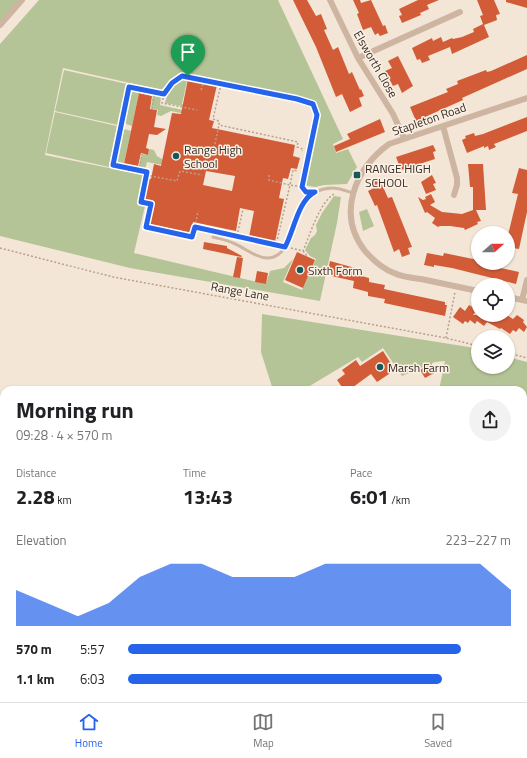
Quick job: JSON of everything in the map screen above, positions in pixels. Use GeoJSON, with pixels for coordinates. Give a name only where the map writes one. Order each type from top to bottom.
{"type":"FeatureCollection","features":[{"type":"Feature","properties":{"kind":"street"},"geometry":{"type":"LineString","coordinates":[[0,25],[22,0]]}},
{"type":"Feature","properties":{"kind":"street","name":"Elsworth Close"},"geometry":{"type":"LineString","coordinates":[[330,0],[358,58],[393,114],[404,138]]}},
{"type":"Feature","properties":{"kind":"street"},"geometry":{"type":"LineString","coordinates":[[358,58],[460,12]]}},
{"type":"Feature","properties":{"kind":"street","name":"Stapleton Road"},"geometry":{"type":"LineString","coordinates":[[471,290],[395,274],[385,269],[369,256],[359,242],[353,227],[351,214],[353,192],[365,168],[373,158],[389,144],[527,98]]}},
{"type":"Feature","properties":{"kind":"street"},"geometry":{"type":"LineString","coordinates":[[443,126],[457,178],[454,195]]}},
{"type":"Feature","properties":{"kind":"street"},"geometry":{"type":"LineString","coordinates":[[515,299],[525,301],[527,280]]}},
{"type":"Feature","properties":{"kind":"lane"},"geometry":{"type":"LineString","coordinates":[[308,154],[302,187],[306,192],[315,192],[333,188],[353,192]]}},
{"type":"Feature","properties":{"kind":"lane"},"geometry":{"type":"LineString","coordinates":[[213,237],[233,242],[258,256],[266,258],[276,255],[285,247],[307,198],[315,192]]}},
{"type":"Feature","properties":{"kind":"path"},"geometry":{"type":"LineString","coordinates":[[197,110],[162,103],[164,94],[172,83],[182,76],[297,99],[313,104],[317,115],[308,154]]}},
{"type":"Feature","properties":{"kind":"path"},"geometry":{"type":"LineString","coordinates":[[201,90],[204,80]]}},
{"type":"Feature","properties":{"kind":"path"},"geometry":{"type":"LineString","coordinates":[[214,148],[219,121],[213,119],[220,84]]}},
{"type":"Feature","properties":{"kind":"path"},"geometry":{"type":"LineString","coordinates":[[164,94],[129,87],[113,165],[147,172],[146,175],[153,178],[177,182],[180,171],[202,175]]}},
{"type":"Feature","properties":{"kind":"path"},"geometry":{"type":"LineString","coordinates":[[152,109],[155,92]]}},
{"type":"Feature","properties":{"kind":"path"},"geometry":{"type":"LineString","coordinates":[[219,125],[298,142],[297,147],[303,149],[302,153]]}},
{"type":"Feature","properties":{"kind":"path"},"geometry":{"type":"LineString","coordinates":[[138,171],[142,154]]}},
{"type":"Feature","properties":{"kind":"path"},"geometry":{"type":"LineString","coordinates":[[276,245],[293,170],[298,171],[299,165]]}},
{"type":"Feature","properties":{"kind":"path"},"geometry":{"type":"LineString","coordinates":[[146,175],[141,202],[151,204],[146,227],[192,237],[198,211]]}},
{"type":"Feature","properties":{"kind":"path"},"geometry":{"type":"LineString","coordinates":[[269,175],[269,180],[302,187]]}},
{"type":"Feature","properties":{"kind":"path"},"geometry":{"type":"LineString","coordinates":[[303,251],[318,214],[333,194],[337,195]]}},
{"type":"Feature","properties":{"kind":"path"},"geometry":{"type":"LineString","coordinates":[[237,236],[242,209]]}},
{"type":"Feature","properties":{"kind":"path"},"geometry":{"type":"LineString","coordinates":[[195,227],[216,232]]}},
{"type":"Feature","properties":{"kind":"path"},"geometry":{"type":"LineString","coordinates":[[223,233],[303,251],[306,256]]}},
{"type":"Feature","properties":{"kind":"path","name":"Range Lane"},"geometry":{"type":"LineString","coordinates":[[0,248],[112,277],[446,338],[471,344]]}},
{"type":"Feature","properties":{"kind":"path"},"geometry":{"type":"LineString","coordinates":[[446,338],[456,287]]}},
{"type":"Feature","properties":{"kind":"path"},"geometry":{"type":"LineString","coordinates":[[515,355],[527,358]]}},
{"type":"Feature","properties":{"kind":"green space"},"geometry":{"type":"Polygon","coordinates":[[[0,0],[22,0],[0,25],[0,0]]]}},
{"type":"Feature","properties":{"kind":"green space"},"geometry":{"type":"Polygon","coordinates":[[[39,0],[278,0],[343,139],[333,144],[336,153],[348,149],[357,167],[347,184],[315,187],[304,185],[319,118],[317,108],[311,102],[304,98],[183,73],[161,90],[63,68],[45,155],[144,175],[138,204],[145,206],[134,253],[266,284],[270,271],[284,268],[293,259],[283,282],[302,290],[316,259],[310,256],[305,250],[311,238],[317,231],[316,225],[322,213],[334,196],[341,197],[337,223],[320,301],[130,268],[0,236],[0,44],[39,0]]]}},
{"type":"Feature","properties":{"kind":"green space"},"geometry":{"type":"Polygon","coordinates":[[[64,70],[127,84],[118,125],[55,111],[64,70]]]}},
{"type":"Feature","properties":{"kind":"green space"},"geometry":{"type":"Polygon","coordinates":[[[183,79],[187,81],[182,104],[197,107],[197,109],[165,103],[171,88],[183,79]]]}},
{"type":"Feature","properties":{"kind":"green space"},"geometry":{"type":"Polygon","coordinates":[[[138,90],[139,93],[132,126],[126,124],[125,121],[132,91],[138,90]]]}},
{"type":"Feature","properties":{"kind":"green space"},"geometry":{"type":"Polygon","coordinates":[[[153,94],[161,96],[160,105],[196,113],[195,116],[171,111],[161,116],[157,115],[158,110],[151,108],[153,94]]]}},
{"type":"Feature","properties":{"kind":"green space"},"geometry":{"type":"Polygon","coordinates":[[[55,112],[117,126],[109,167],[46,153],[55,112]]]}},
{"type":"Feature","properties":{"kind":"green space"},"geometry":{"type":"Polygon","coordinates":[[[124,129],[131,131],[123,164],[119,163],[117,160],[122,131],[124,129]]]}},
{"type":"Feature","properties":{"kind":"green space"},"geometry":{"type":"Polygon","coordinates":[[[149,149],[154,150],[157,156],[162,159],[203,167],[193,171],[147,162],[145,170],[138,168],[142,154],[148,155],[149,149]]]}},
{"type":"Feature","properties":{"kind":"green space"},"geometry":{"type":"Polygon","coordinates":[[[367,209],[374,226],[363,231],[359,212],[367,209]]]}},
{"type":"Feature","properties":{"kind":"green space"},"geometry":{"type":"Polygon","coordinates":[[[262,314],[471,347],[471,374],[515,374],[515,359],[527,362],[527,386],[440,386],[445,361],[435,362],[402,376],[383,348],[362,362],[358,357],[310,386],[272,386],[261,352],[262,314]]]}},
{"type":"Feature","properties":{"kind":"building"},"geometry":{"type":"Polygon","coordinates":[[[293,0],[307,0],[316,16],[321,14],[327,29],[324,30],[333,50],[338,47],[349,74],[352,72],[360,90],[361,89],[364,96],[359,98],[362,106],[350,112],[342,94],[336,97],[316,47],[293,0]]]}},
{"type":"Feature","properties":{"kind":"building"},"geometry":{"type":"Polygon","coordinates":[[[353,0],[360,0],[361,3],[371,0],[383,26],[385,25],[388,33],[380,36],[378,33],[375,35],[371,27],[363,30],[357,14],[359,13],[353,0]]]}},
{"type":"Feature","properties":{"kind":"building"},"geometry":{"type":"Polygon","coordinates":[[[418,0],[439,0],[427,5],[429,9],[420,13],[421,15],[402,23],[399,16],[402,15],[399,9],[418,0]]]}},
{"type":"Feature","properties":{"kind":"building"},"geometry":{"type":"Polygon","coordinates":[[[477,0],[494,0],[500,14],[496,15],[497,20],[484,25],[489,37],[452,54],[450,47],[428,56],[430,60],[422,63],[420,59],[417,60],[412,48],[432,38],[433,41],[441,37],[443,42],[452,38],[462,37],[474,32],[473,29],[483,24],[480,16],[483,15],[477,0]]]}},
{"type":"Feature","properties":{"kind":"building"},"geometry":{"type":"Polygon","coordinates":[[[506,0],[527,0],[527,8],[506,2],[506,0]]]}},
{"type":"Feature","properties":{"kind":"building"},"geometry":{"type":"Polygon","coordinates":[[[527,55],[527,69],[462,98],[463,100],[416,121],[410,107],[448,92],[446,89],[458,84],[457,81],[486,70],[487,72],[491,71],[527,55]]]}},
{"type":"Feature","properties":{"kind":"building"},"geometry":{"type":"Polygon","coordinates":[[[398,56],[413,86],[402,93],[398,84],[393,86],[385,71],[392,68],[388,61],[398,56]]]}},
{"type":"Feature","properties":{"kind":"building"},"geometry":{"type":"Polygon","coordinates":[[[188,79],[217,85],[209,120],[214,121],[212,128],[295,145],[293,156],[300,158],[297,169],[291,168],[288,179],[283,178],[279,198],[284,199],[275,242],[249,237],[254,211],[240,208],[236,231],[193,222],[191,233],[149,224],[154,202],[144,200],[148,178],[151,179],[154,164],[161,166],[172,113],[181,114],[188,79]],[[206,171],[203,185],[232,191],[235,176],[206,171]]]}},
{"type":"Feature","properties":{"kind":"building"},"geometry":{"type":"Polygon","coordinates":[[[139,93],[152,96],[150,109],[157,110],[154,127],[166,129],[157,135],[149,134],[146,148],[149,149],[148,155],[141,153],[138,166],[124,164],[139,93]]]}},
{"type":"Feature","properties":{"kind":"building"},"geometry":{"type":"Polygon","coordinates":[[[527,117],[527,131],[494,144],[496,147],[489,150],[488,146],[484,148],[484,146],[467,153],[462,140],[466,138],[465,136],[474,133],[475,136],[483,134],[527,117]]]}},
{"type":"Feature","properties":{"kind":"building"},"geometry":{"type":"Polygon","coordinates":[[[380,119],[385,132],[336,152],[334,146],[350,139],[347,134],[380,119]]]}},
{"type":"Feature","properties":{"kind":"building"},"geometry":{"type":"Polygon","coordinates":[[[433,145],[436,151],[433,152],[435,159],[401,170],[396,157],[433,145]]]}},
{"type":"Feature","properties":{"kind":"building"},"geometry":{"type":"Polygon","coordinates":[[[468,164],[483,164],[486,210],[476,210],[481,221],[465,230],[464,228],[450,226],[438,227],[432,223],[435,218],[427,212],[425,213],[418,197],[423,200],[431,194],[435,202],[430,205],[442,212],[462,214],[473,210],[473,187],[470,187],[468,164]]]}},
{"type":"Feature","properties":{"kind":"building"},"geometry":{"type":"Polygon","coordinates":[[[519,168],[527,170],[527,212],[519,249],[515,248],[515,226],[510,226],[518,194],[512,193],[519,168]]]}},
{"type":"Feature","properties":{"kind":"building"},"geometry":{"type":"Polygon","coordinates":[[[432,175],[436,183],[433,184],[436,190],[426,194],[421,182],[432,175]]]}},
{"type":"Feature","properties":{"kind":"building"},"geometry":{"type":"Polygon","coordinates":[[[379,178],[388,198],[392,197],[412,247],[408,248],[410,254],[402,257],[399,249],[394,252],[377,205],[375,206],[368,191],[374,188],[371,181],[379,178]]]}},
{"type":"Feature","properties":{"kind":"building"},"geometry":{"type":"Polygon","coordinates":[[[204,242],[227,246],[227,248],[242,256],[203,249],[204,242]]]}},
{"type":"Feature","properties":{"kind":"building","name":"Sixth Form"},"geometry":{"type":"Polygon","coordinates":[[[297,252],[315,260],[303,288],[285,280],[297,252]]]}},
{"type":"Feature","properties":{"kind":"building"},"geometry":{"type":"Polygon","coordinates":[[[427,253],[443,256],[444,253],[471,259],[471,270],[510,270],[519,272],[516,284],[515,278],[492,278],[452,268],[424,265],[427,253]]]}},
{"type":"Feature","properties":{"kind":"building"},"geometry":{"type":"Polygon","coordinates":[[[237,257],[243,258],[240,278],[233,277],[237,257]]]}},
{"type":"Feature","properties":{"kind":"building"},"geometry":{"type":"Polygon","coordinates":[[[330,261],[355,268],[354,274],[369,278],[369,282],[385,285],[384,289],[445,302],[445,305],[447,305],[445,316],[384,303],[385,299],[368,296],[368,292],[353,288],[354,281],[331,276],[332,271],[328,270],[330,261]]]}},
{"type":"Feature","properties":{"kind":"building"},"geometry":{"type":"Polygon","coordinates":[[[257,271],[268,273],[266,284],[255,282],[257,271]]]}},
{"type":"Feature","properties":{"kind":"building"},"geometry":{"type":"Polygon","coordinates":[[[469,305],[471,306],[471,321],[470,320],[468,323],[465,321],[463,324],[453,317],[460,307],[465,311],[469,305]]]}},
{"type":"Feature","properties":{"kind":"building"},"geometry":{"type":"Polygon","coordinates":[[[517,315],[524,320],[523,322],[527,327],[524,332],[519,328],[516,332],[515,330],[500,329],[487,322],[515,322],[515,317],[517,315]]]}},
{"type":"Feature","properties":{"kind":"building"},"geometry":{"type":"Polygon","coordinates":[[[478,322],[487,322],[484,326],[478,322]]]}},
{"type":"Feature","properties":{"kind":"building"},"geometry":{"type":"Polygon","coordinates":[[[383,351],[395,370],[377,382],[371,374],[354,386],[341,386],[337,380],[345,374],[342,370],[356,360],[360,366],[383,351]]]}},
{"type":"Feature","properties":{"kind":"building"},"geometry":{"type":"Polygon","coordinates":[[[431,363],[436,372],[425,378],[420,370],[431,363]]]}},
{"type":"Feature","properties":{"kind":"place","name":"Range High School"},"geometry":{"type":"Point","coordinates":[176,156]}},
{"type":"Feature","properties":{"kind":"place","name":"RANGE HIGH SCHOOL"},"geometry":{"type":"Point","coordinates":[357,175]}},
{"type":"Feature","properties":{"kind":"place","name":"Sixth Form"},"geometry":{"type":"Point","coordinates":[300,270]}},
{"type":"Feature","properties":{"kind":"place","name":"Marsh Farm"},"geometry":{"type":"Point","coordinates":[380,367]}},
{"type":"Feature","properties":{"kind":"route"},"geometry":{"type":"LineString","coordinates":[[182,76],[188,76],[220,84],[308,101],[313,104],[317,115],[302,187],[306,192],[315,192],[307,198],[302,207],[285,247],[195,227],[192,237],[146,227],[151,204],[141,202],[147,172],[113,165],[129,87],[164,94],[172,83],[182,76]]}}]}
